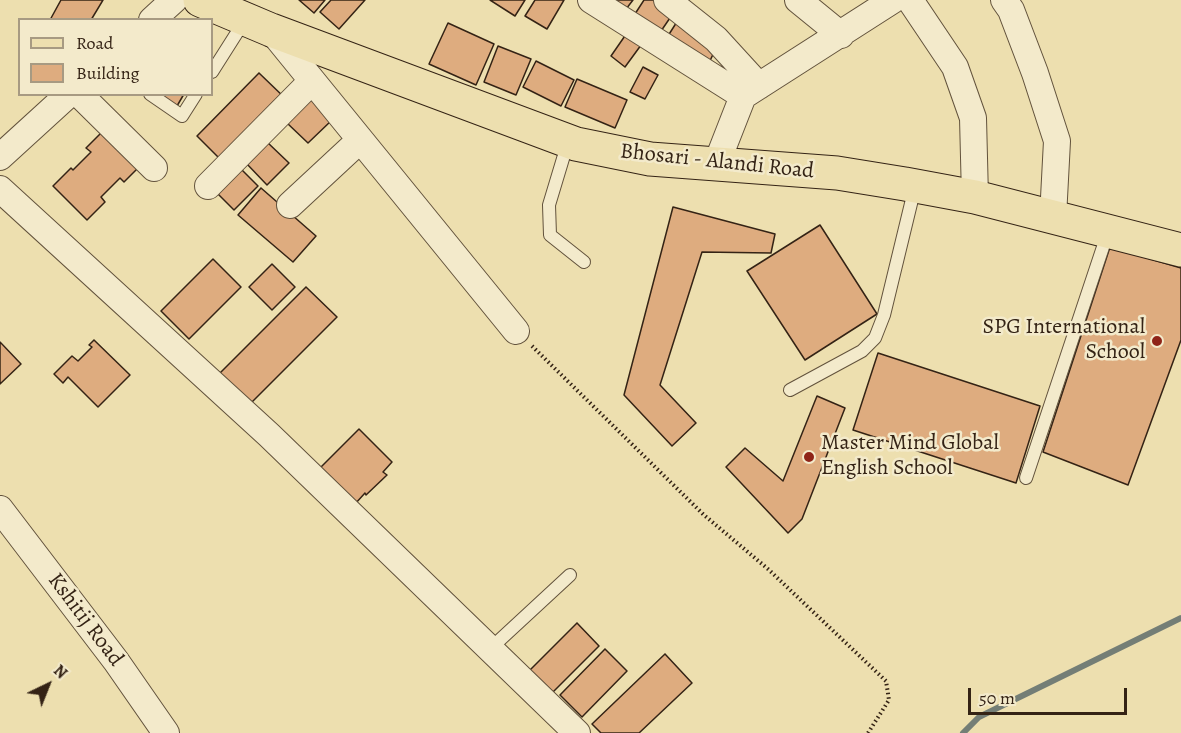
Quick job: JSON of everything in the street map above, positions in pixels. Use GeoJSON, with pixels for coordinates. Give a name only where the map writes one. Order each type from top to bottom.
{"type":"FeatureCollection","features":[{"type":"Feature","properties":{"kind":"main road","name":"Bhosari - Alandi Road"},"geometry":{"type":"LineString","coordinates":[[200,0],[259,25],[569,141],[650,159],[837,174],[915,186],[975,197],[1181,250]]}},
{"type":"Feature","properties":{"kind":"street"},"geometry":{"type":"LineString","coordinates":[[154,18],[174,0]]}},
{"type":"Feature","properties":{"kind":"street"},"geometry":{"type":"LineString","coordinates":[[591,0],[751,91]]}},
{"type":"Feature","properties":{"kind":"street"},"geometry":{"type":"LineString","coordinates":[[667,0],[716,39],[751,91]]}},
{"type":"Feature","properties":{"kind":"street"},"geometry":{"type":"LineString","coordinates":[[798,0],[841,35]]}},
{"type":"Feature","properties":{"kind":"street"},"geometry":{"type":"LineString","coordinates":[[716,165],[751,91],[893,0]]}},
{"type":"Feature","properties":{"kind":"street"},"geometry":{"type":"LineString","coordinates":[[910,0],[955,67],[973,118],[975,197]]}},
{"type":"Feature","properties":{"kind":"street"},"geometry":{"type":"LineString","coordinates":[[1004,0],[1011,10],[1035,73],[1057,141],[1053,217]]}},
{"type":"Feature","properties":{"kind":"street"},"geometry":{"type":"LineString","coordinates":[[259,25],[312,81],[516,331]]}},
{"type":"Feature","properties":{"kind":"street"},"geometry":{"type":"LineString","coordinates":[[208,186],[312,81]]}},
{"type":"Feature","properties":{"kind":"street"},"geometry":{"type":"LineString","coordinates":[[0,157],[67,96]]}},
{"type":"Feature","properties":{"kind":"street"},"geometry":{"type":"LineString","coordinates":[[81,96],[154,168]]}},
{"type":"Feature","properties":{"kind":"street"},"geometry":{"type":"LineString","coordinates":[[290,205],[360,140]]}},
{"type":"Feature","properties":{"kind":"street"},"geometry":{"type":"LineString","coordinates":[[0,189],[269,435],[577,733]]}},
{"type":"Feature","properties":{"kind":"street","name":"Kshitij Road"},"geometry":{"type":"LineString","coordinates":[[3,519],[116,661],[166,733]]}},
{"type":"Feature","properties":{"kind":"lane"},"geometry":{"type":"LineString","coordinates":[[173,18],[187,0]]}},
{"type":"Feature","properties":{"kind":"lane"},"geometry":{"type":"LineString","coordinates":[[213,71],[259,25]]}},
{"type":"Feature","properties":{"kind":"lane"},"geometry":{"type":"LineString","coordinates":[[153,96],[182,116],[195,96]]}},
{"type":"Feature","properties":{"kind":"lane"},"geometry":{"type":"LineString","coordinates":[[569,141],[549,205],[550,235],[584,262]]}},
{"type":"Feature","properties":{"kind":"lane"},"geometry":{"type":"LineString","coordinates":[[790,390],[862,351],[875,338],[884,315],[915,186]]}},
{"type":"Feature","properties":{"kind":"lane"},"geometry":{"type":"LineString","coordinates":[[1026,478],[1108,231]]}},
{"type":"Feature","properties":{"kind":"lane"},"geometry":{"type":"LineString","coordinates":[[490,649],[570,576]]}},
{"type":"Feature","properties":{"kind":"path"},"geometry":{"type":"LineString","coordinates":[[516,331],[704,515],[768,569],[886,681],[889,700],[868,733]]}},
{"type":"Feature","properties":{"kind":"building"},"geometry":{"type":"Polygon","coordinates":[[[61,0],[103,0],[92,18],[51,18],[61,0]]]}},
{"type":"Feature","properties":{"kind":"building"},"geometry":{"type":"Polygon","coordinates":[[[299,0],[325,0],[314,13],[299,0]]]}},
{"type":"Feature","properties":{"kind":"building"},"geometry":{"type":"Polygon","coordinates":[[[331,0],[365,0],[339,29],[320,12],[331,0]]]}},
{"type":"Feature","properties":{"kind":"building"},"geometry":{"type":"Polygon","coordinates":[[[490,0],[525,0],[515,16],[490,0]]]}},
{"type":"Feature","properties":{"kind":"building"},"geometry":{"type":"Polygon","coordinates":[[[535,0],[564,0],[547,29],[525,16],[535,0]]]}},
{"type":"Feature","properties":{"kind":"building"},"geometry":{"type":"Polygon","coordinates":[[[605,0],[633,0],[623,13],[605,0]]]}},
{"type":"Feature","properties":{"kind":"building"},"geometry":{"type":"Polygon","coordinates":[[[644,0],[656,0],[674,12],[659,34],[633,17],[644,0]]]}},
{"type":"Feature","properties":{"kind":"building"},"geometry":{"type":"Polygon","coordinates":[[[680,17],[717,46],[707,67],[666,39],[680,17]]]}},
{"type":"Feature","properties":{"kind":"building"},"geometry":{"type":"Polygon","coordinates":[[[448,23],[494,44],[476,85],[429,64],[448,23]]]}},
{"type":"Feature","properties":{"kind":"building"},"geometry":{"type":"Polygon","coordinates":[[[629,30],[644,41],[625,67],[611,56],[629,30]]]}},
{"type":"Feature","properties":{"kind":"building"},"geometry":{"type":"Polygon","coordinates":[[[498,46],[531,59],[516,95],[484,82],[498,46]]]}},
{"type":"Feature","properties":{"kind":"building"},"geometry":{"type":"Polygon","coordinates":[[[536,61],[574,80],[561,106],[523,87],[536,61]]]}},
{"type":"Feature","properties":{"kind":"building"},"geometry":{"type":"Polygon","coordinates":[[[643,67],[658,75],[645,99],[630,92],[643,67]]]}},
{"type":"Feature","properties":{"kind":"building"},"geometry":{"type":"Polygon","coordinates":[[[259,73],[286,99],[223,162],[197,136],[259,73]]]}},
{"type":"Feature","properties":{"kind":"building"},"geometry":{"type":"Polygon","coordinates":[[[577,79],[627,100],[615,128],[565,107],[577,79]]]}},
{"type":"Feature","properties":{"kind":"building"},"geometry":{"type":"Polygon","coordinates":[[[163,96],[183,96],[177,106],[163,96]]]}},
{"type":"Feature","properties":{"kind":"building"},"geometry":{"type":"Polygon","coordinates":[[[311,99],[332,120],[308,143],[287,123],[311,99]]]}},
{"type":"Feature","properties":{"kind":"building"},"geometry":{"type":"Polygon","coordinates":[[[104,130],[140,166],[124,182],[120,178],[101,197],[105,202],[87,220],[53,186],[91,152],[86,148],[104,130]]]}},
{"type":"Feature","properties":{"kind":"building"},"geometry":{"type":"Polygon","coordinates":[[[267,142],[289,163],[267,185],[246,163],[267,142]]]}},
{"type":"Feature","properties":{"kind":"building"},"geometry":{"type":"Polygon","coordinates":[[[236,164],[258,186],[234,210],[212,188],[236,164]]]}},
{"type":"Feature","properties":{"kind":"building"},"geometry":{"type":"Polygon","coordinates":[[[261,188],[316,236],[293,262],[238,215],[261,188]]]}},
{"type":"Feature","properties":{"kind":"building"},"geometry":{"type":"Polygon","coordinates":[[[673,207],[775,234],[771,253],[702,252],[660,385],[696,423],[672,446],[624,395],[673,207]]]}},
{"type":"Feature","properties":{"kind":"building"},"geometry":{"type":"Polygon","coordinates":[[[820,225],[877,314],[805,360],[747,271],[820,225]]]}},
{"type":"Feature","properties":{"kind":"building","name":"SPG International School"},"geometry":{"type":"Polygon","coordinates":[[[1110,247],[1181,268],[1181,340],[1128,485],[1043,452],[1110,247]]]}},
{"type":"Feature","properties":{"kind":"building"},"geometry":{"type":"Polygon","coordinates":[[[213,259],[241,287],[189,339],[161,311],[213,259]]]}},
{"type":"Feature","properties":{"kind":"building"},"geometry":{"type":"Polygon","coordinates":[[[272,264],[295,287],[272,310],[249,287],[272,264]]]}},
{"type":"Feature","properties":{"kind":"building"},"geometry":{"type":"Polygon","coordinates":[[[306,287],[337,317],[250,404],[219,374],[306,287]]]}},
{"type":"Feature","properties":{"kind":"building"},"geometry":{"type":"Polygon","coordinates":[[[94,340],[130,375],[98,407],[68,377],[63,383],[54,374],[72,356],[78,361],[92,347],[89,345],[94,340]]]}},
{"type":"Feature","properties":{"kind":"building"},"geometry":{"type":"Polygon","coordinates":[[[0,342],[21,364],[0,384],[0,342]]]}},
{"type":"Feature","properties":{"kind":"building"},"geometry":{"type":"Polygon","coordinates":[[[878,353],[1040,406],[1016,483],[853,430],[878,353]]]}},
{"type":"Feature","properties":{"kind":"building","name":"Master Mind Global English School"},"geometry":{"type":"Polygon","coordinates":[[[817,396],[845,408],[802,519],[788,533],[726,467],[745,448],[783,481],[817,396]]]}},
{"type":"Feature","properties":{"kind":"building"},"geometry":{"type":"Polygon","coordinates":[[[359,429],[392,462],[383,472],[387,475],[355,504],[320,468],[359,429]]]}},
{"type":"Feature","properties":{"kind":"building"},"geometry":{"type":"Polygon","coordinates":[[[577,623],[599,646],[552,693],[530,670],[577,623]]]}},
{"type":"Feature","properties":{"kind":"building"},"geometry":{"type":"Polygon","coordinates":[[[605,649],[627,671],[582,717],[560,695],[605,649]]]}},
{"type":"Feature","properties":{"kind":"building"},"geometry":{"type":"Polygon","coordinates":[[[665,654],[692,683],[639,733],[601,733],[592,724],[665,654]]]}},
{"type":"Feature","properties":{"kind":"waterway"},"geometry":{"type":"LineString","coordinates":[[963,733],[979,717],[1181,618]]}},
{"type":"Feature","properties":{"kind":"place","name":"SPG International School"},"geometry":{"type":"Point","coordinates":[1157,341]}},
{"type":"Feature","properties":{"kind":"place","name":"Master Mind Global English School"},"geometry":{"type":"Point","coordinates":[809,457]}}]}
